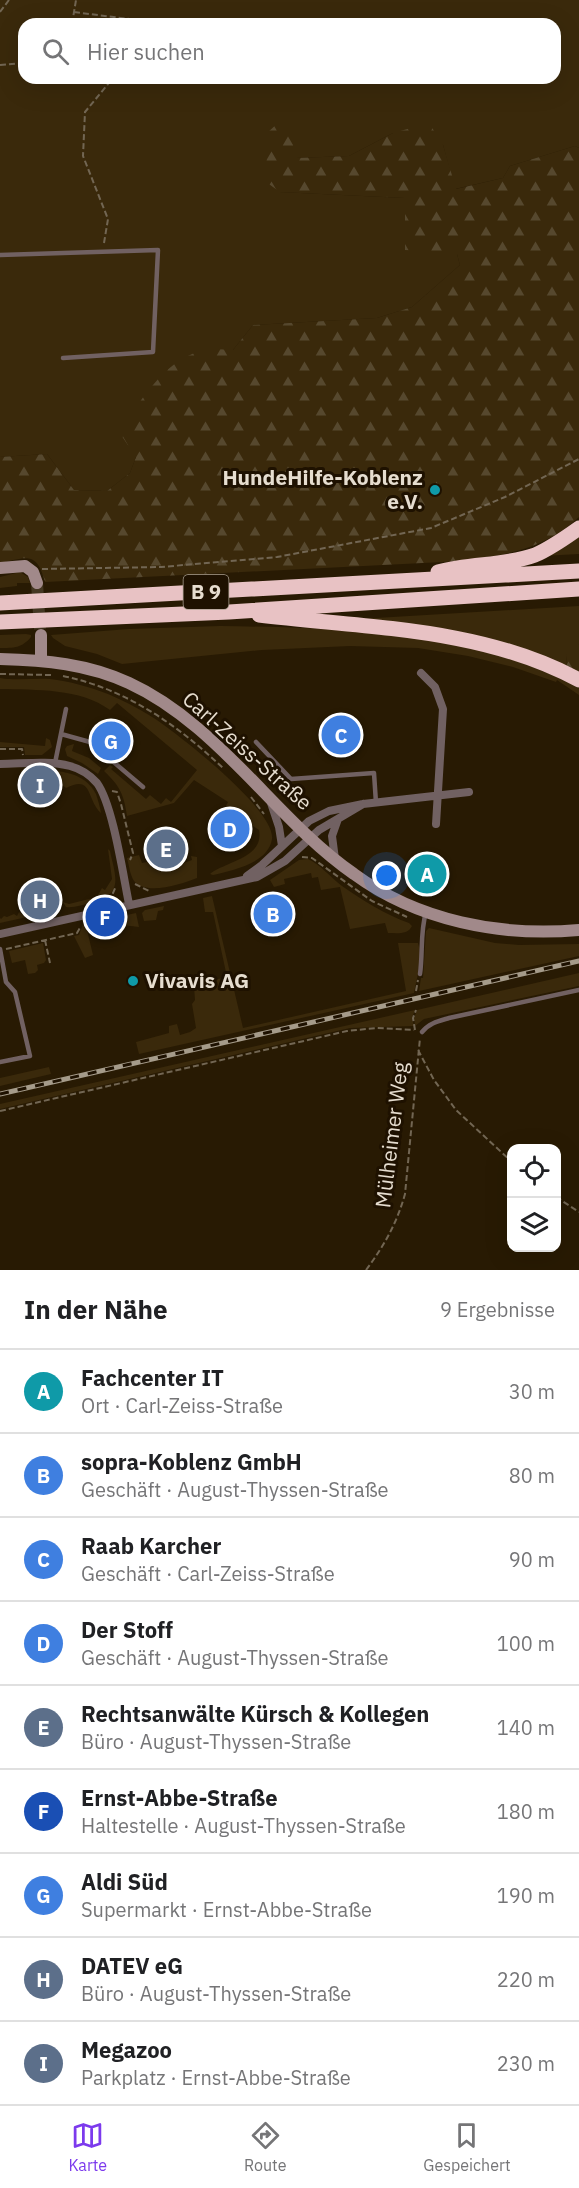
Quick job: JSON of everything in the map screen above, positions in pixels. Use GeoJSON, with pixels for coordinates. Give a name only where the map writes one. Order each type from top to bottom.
{"type":"FeatureCollection","features":[{"type":"Feature","properties":{"kind":"highway"},"geometry":{"type":"LineString","coordinates":[[413,581],[445,570],[535,555],[579,528]]}},
{"type":"Feature","properties":{"kind":"highway","name":"B 9"},"geometry":{"type":"LineString","coordinates":[[0,603],[579,571]]}},
{"type":"Feature","properties":{"kind":"highway","name":"B 9"},"geometry":{"type":"LineString","coordinates":[[0,622],[229,612],[579,588]]}},
{"type":"Feature","properties":{"kind":"highway"},"geometry":{"type":"LineString","coordinates":[[229,612],[434,634],[490,645],[526,657],[579,680]]}},
{"type":"Feature","properties":{"kind":"main road"},"geometry":{"type":"LineString","coordinates":[[0,568],[17,565],[30,569],[37,583]]}},
{"type":"Feature","properties":{"kind":"main road"},"geometry":{"type":"LineString","coordinates":[[41,635],[41,660]]}},
{"type":"Feature","properties":{"kind":"main road","name":"Carl-Zeiss-Straße"},"geometry":{"type":"LineString","coordinates":[[0,658],[41,660],[95,670],[130,683],[148,693],[204,734],[300,828]]}},
{"type":"Feature","properties":{"kind":"main road"},"geometry":{"type":"LineString","coordinates":[[300,828],[334,860],[380,891],[426,912],[471,924],[502,929],[539,932],[579,930]]}},
{"type":"Feature","properties":{"kind":"street"},"geometry":{"type":"LineString","coordinates":[[421,673],[435,687],[443,709],[436,824]]}},
{"type":"Feature","properties":{"kind":"street"},"geometry":{"type":"LineString","coordinates":[[0,764],[55,764],[81,770],[93,779],[103,794],[110,817],[129,904]]}},
{"type":"Feature","properties":{"kind":"street","name":"Carl-Zeiss-Straße"},"geometry":{"type":"LineString","coordinates":[[300,828],[313,818],[329,811],[363,804],[469,792]]}},
{"type":"Feature","properties":{"kind":"street"},"geometry":{"type":"LineString","coordinates":[[268,796],[278,821],[282,846]]}},
{"type":"Feature","properties":{"kind":"street","name":"Carl-Zeiss-Straße"},"geometry":{"type":"LineString","coordinates":[[0,934],[257,877],[275,867],[310,838],[363,804]]}},
{"type":"Feature","properties":{"kind":"street","name":"Carl-Zeiss-Straße"},"geometry":{"type":"LineString","coordinates":[[334,860],[332,836],[338,819]]}},
{"type":"Feature","properties":{"kind":"street"},"geometry":{"type":"LineString","coordinates":[[241,879],[262,865],[300,828]]}},
{"type":"Feature","properties":{"kind":"lane"},"geometry":{"type":"LineString","coordinates":[[0,255],[158,250],[153,352],[63,358]]}},
{"type":"Feature","properties":{"kind":"lane"},"geometry":{"type":"LineString","coordinates":[[55,764],[66,709]]}},
{"type":"Feature","properties":{"kind":"lane"},"geometry":{"type":"LineString","coordinates":[[90,741],[104,724]]}},
{"type":"Feature","properties":{"kind":"lane"},"geometry":{"type":"LineString","coordinates":[[61,735],[90,741],[143,787]]}},
{"type":"Feature","properties":{"kind":"lane"},"geometry":{"type":"LineString","coordinates":[[256,742],[291,779],[374,773],[376,803]]}},
{"type":"Feature","properties":{"kind":"lane"},"geometry":{"type":"LineString","coordinates":[[420,974],[423,951],[422,928],[426,912]]}},
{"type":"Feature","properties":{"kind":"lane"},"geometry":{"type":"LineString","coordinates":[[0,950],[6,982],[15,992],[30,1056],[0,1062]]}},
{"type":"Feature","properties":{"kind":"lane"},"geometry":{"type":"LineString","coordinates":[[422,1032],[437,1021],[579,990]]}},
{"type":"Feature","properties":{"kind":"path"},"geometry":{"type":"LineString","coordinates":[[0,12],[9,0]]}},
{"type":"Feature","properties":{"kind":"path"},"geometry":{"type":"LineString","coordinates":[[73,18],[76,0]]}},
{"type":"Feature","properties":{"kind":"path"},"geometry":{"type":"LineString","coordinates":[[74,12],[119,18]]}},
{"type":"Feature","properties":{"kind":"path"},"geometry":{"type":"LineString","coordinates":[[0,65],[18,64]]}},
{"type":"Feature","properties":{"kind":"path"},"geometry":{"type":"LineString","coordinates":[[103,252],[108,219],[83,156],[85,112],[108,84]]}},
{"type":"Feature","properties":{"kind":"path"},"geometry":{"type":"LineString","coordinates":[[30,569],[161,567],[277,557],[431,528],[505,497],[579,459]]}},
{"type":"Feature","properties":{"kind":"path"},"geometry":{"type":"LineString","coordinates":[[0,674],[55,674],[112,690],[174,727],[231,776]]}},
{"type":"Feature","properties":{"kind":"path"},"geometry":{"type":"LineString","coordinates":[[0,749],[22,748],[23,757],[31,757]]}},
{"type":"Feature","properties":{"kind":"path"},"geometry":{"type":"LineString","coordinates":[[110,790],[117,792],[126,821],[133,853],[127,865]]}},
{"type":"Feature","properties":{"kind":"path"},"geometry":{"type":"LineString","coordinates":[[250,795],[267,818]]}},
{"type":"Feature","properties":{"kind":"path"},"geometry":{"type":"LineString","coordinates":[[133,880],[137,886],[151,891]]}},
{"type":"Feature","properties":{"kind":"path"},"geometry":{"type":"LineString","coordinates":[[103,902],[113,893],[117,884]]}},
{"type":"Feature","properties":{"kind":"path"},"geometry":{"type":"LineString","coordinates":[[118,915],[121,927]]}},
{"type":"Feature","properties":{"kind":"path"},"geometry":{"type":"LineString","coordinates":[[45,940],[50,963]]}},
{"type":"Feature","properties":{"kind":"path"},"geometry":{"type":"LineString","coordinates":[[416,991],[420,974]]}},
{"type":"Feature","properties":{"kind":"path"},"geometry":{"type":"LineString","coordinates":[[415,1030],[413,1018],[416,1010]]}},
{"type":"Feature","properties":{"kind":"path"},"geometry":{"type":"LineString","coordinates":[[0,1111],[347,1031],[377,1028],[422,1032]]}},
{"type":"Feature","properties":{"kind":"path","name":"Mülheimer Weg"},"geometry":{"type":"LineString","coordinates":[[366,1270],[388,1238],[399,1216],[405,1194],[418,1050],[422,1032]]}},
{"type":"Feature","properties":{"kind":"path"},"geometry":{"type":"LineString","coordinates":[[418,1050],[434,1080],[456,1110],[507,1157]]}},
{"type":"Feature","properties":{"kind":"path"},"geometry":{"type":"LineString","coordinates":[[558,1198],[579,1212]]}},
{"type":"Feature","properties":{"kind":"green space"},"geometry":{"type":"Polygon","coordinates":[[[0,0],[579,0],[579,148],[575,146],[510,166],[503,178],[455,189],[443,145],[393,133],[349,156],[297,158],[280,192],[405,198],[457,254],[460,265],[412,307],[377,318],[253,325],[136,457],[130,473],[107,491],[74,490],[47,454],[0,457],[0,0]]]}},
{"type":"Feature","properties":{"kind":"green space"},"geometry":{"type":"Polygon","coordinates":[[[278,123],[289,130],[297,158],[349,156],[393,133],[429,123],[443,145],[456,189],[503,178],[510,166],[575,146],[579,148],[579,517],[566,528],[538,544],[510,553],[462,561],[45,582],[38,565],[30,559],[0,563],[0,457],[47,454],[74,490],[107,491],[130,473],[136,457],[119,432],[154,384],[187,356],[212,349],[233,350],[253,325],[377,318],[412,307],[460,265],[457,254],[405,250],[405,198],[280,192],[266,182],[267,133],[278,123]]]}},
{"type":"Feature","properties":{"kind":"green space"},"geometry":{"type":"Polygon","coordinates":[[[579,532],[579,554],[542,556],[579,532]]]}},
{"type":"Feature","properties":{"kind":"green space"},"geometry":{"type":"Polygon","coordinates":[[[20,572],[28,577],[30,583],[17,583],[17,586],[0,588],[0,577],[20,572]]]}},
{"type":"Feature","properties":{"kind":"green space"},"geometry":{"type":"Polygon","coordinates":[[[579,606],[579,644],[566,655],[567,666],[359,619],[579,606]]]}},
{"type":"Feature","properties":{"kind":"green space"},"geometry":{"type":"Polygon","coordinates":[[[220,626],[358,631],[449,643],[494,654],[537,669],[579,688],[579,695],[557,680],[556,682],[513,667],[468,656],[418,648],[350,646],[262,650],[122,664],[97,654],[65,646],[51,635],[129,629],[220,626]]]}},
{"type":"Feature","properties":{"kind":"green space"},"geometry":{"type":"Polygon","coordinates":[[[26,634],[31,637],[21,645],[0,648],[0,635],[26,634]]]}},
{"type":"Feature","properties":{"kind":"green space"},"geometry":{"type":"Polygon","coordinates":[[[579,644],[579,672],[567,666],[566,655],[569,647],[579,644]]]}},
{"type":"Feature","properties":{"kind":"green space"},"geometry":{"type":"Polygon","coordinates":[[[0,678],[50,679],[87,687],[129,704],[162,723],[221,772],[258,810],[269,826],[272,839],[269,848],[257,860],[239,868],[210,874],[250,853],[256,847],[259,830],[234,814],[235,811],[226,806],[228,802],[194,780],[174,803],[127,816],[120,791],[104,771],[110,765],[113,767],[111,769],[146,799],[150,795],[161,804],[166,798],[171,802],[197,770],[117,703],[110,710],[72,694],[43,690],[0,689],[0,678]]]}},
{"type":"Feature","properties":{"kind":"green space"},"geometry":{"type":"Polygon","coordinates":[[[46,738],[50,740],[52,747],[42,755],[25,755],[24,747],[0,747],[0,742],[45,746],[46,738]]]}},
{"type":"Feature","properties":{"kind":"green space"},"geometry":{"type":"Polygon","coordinates":[[[74,744],[72,751],[89,758],[101,768],[98,774],[67,756],[65,749],[74,744]]]}},
{"type":"Feature","properties":{"kind":"green space"},"geometry":{"type":"Polygon","coordinates":[[[21,770],[63,772],[82,779],[96,794],[101,813],[85,786],[75,784],[66,788],[62,785],[52,787],[49,778],[41,772],[23,775],[21,770]]]}},
{"type":"Feature","properties":{"kind":"green space"},"geometry":{"type":"Polygon","coordinates":[[[108,849],[115,877],[113,890],[101,900],[66,907],[63,902],[69,904],[97,897],[102,888],[105,890],[112,879],[108,849]]]}},
{"type":"Feature","properties":{"kind":"green space"},"geometry":{"type":"Polygon","coordinates":[[[156,851],[161,871],[192,860],[191,856],[197,857],[197,878],[155,888],[147,888],[134,881],[127,858],[139,855],[142,863],[152,861],[150,852],[156,851]]]}},
{"type":"Feature","properties":{"kind":"green space"},"geometry":{"type":"Polygon","coordinates":[[[308,859],[358,897],[412,926],[408,931],[402,933],[388,933],[385,923],[350,929],[340,887],[321,890],[318,877],[312,878],[311,873],[284,879],[285,884],[274,887],[270,880],[299,860],[308,859]]]}},
{"type":"Feature","properties":{"kind":"green space"},"geometry":{"type":"Polygon","coordinates":[[[28,895],[29,909],[32,911],[44,908],[45,913],[0,923],[0,918],[4,916],[14,914],[17,916],[19,912],[22,914],[24,911],[21,908],[26,903],[28,895]]]}},
{"type":"Feature","properties":{"kind":"green space"},"geometry":{"type":"Polygon","coordinates":[[[212,896],[243,1028],[406,991],[398,943],[418,943],[420,962],[414,993],[139,1054],[136,1042],[169,1033],[169,1026],[177,1024],[180,1035],[196,1028],[192,1004],[195,1000],[194,986],[227,977],[213,912],[205,912],[203,898],[212,896]]]}},
{"type":"Feature","properties":{"kind":"green space"},"geometry":{"type":"Polygon","coordinates":[[[164,906],[163,910],[158,911],[156,920],[144,921],[142,913],[145,910],[164,906]]]}},
{"type":"Feature","properties":{"kind":"green space"},"geometry":{"type":"Polygon","coordinates":[[[136,913],[139,927],[122,925],[122,916],[136,913]]]}},
{"type":"Feature","properties":{"kind":"green space"},"geometry":{"type":"Polygon","coordinates":[[[114,918],[119,926],[104,935],[101,921],[114,918]]]}},
{"type":"Feature","properties":{"kind":"green space"},"geometry":{"type":"Polygon","coordinates":[[[89,923],[91,929],[87,930],[93,955],[85,958],[74,936],[79,935],[83,924],[89,923]]]}},
{"type":"Feature","properties":{"kind":"green space"},"geometry":{"type":"Polygon","coordinates":[[[429,928],[495,943],[579,944],[579,956],[419,991],[421,978],[423,978],[426,931],[429,928]]]}},
{"type":"Feature","properties":{"kind":"green space"},"geometry":{"type":"Polygon","coordinates":[[[43,943],[46,960],[37,965],[38,970],[35,973],[28,974],[25,960],[12,963],[9,951],[43,943]]]}},
{"type":"Feature","properties":{"kind":"green space"},"geometry":{"type":"Polygon","coordinates":[[[579,973],[579,986],[424,1019],[415,1026],[414,1018],[417,1010],[579,973]]]}},
{"type":"Feature","properties":{"kind":"green space"},"geometry":{"type":"Polygon","coordinates":[[[415,1010],[412,1018],[414,1026],[350,1028],[0,1109],[0,1104],[415,1010]]]}},
{"type":"Feature","properties":{"kind":"green space"},"geometry":{"type":"Polygon","coordinates":[[[49,1067],[51,1074],[0,1086],[0,1078],[49,1067]]]}},
{"type":"Feature","properties":{"kind":"tunnel"},"geometry":{"type":"LineString","coordinates":[[37,583],[40,629]]}},
{"type":"Feature","properties":{"kind":"railway"},"geometry":{"type":"LineString","coordinates":[[0,1094],[579,961]]}},
{"type":"Feature","properties":{"kind":"place","name":"HundeHilfe-Koblenz e.V."},"geometry":{"type":"Point","coordinates":[435,490]}},
{"type":"Feature","properties":{"kind":"place","name":"Raab Karcher"},"geometry":{"type":"Point","coordinates":[341,735]}},
{"type":"Feature","properties":{"kind":"place","name":"Aldi Süd"},"geometry":{"type":"Point","coordinates":[111,741]}},
{"type":"Feature","properties":{"kind":"place","name":"Megazoo"},"geometry":{"type":"Point","coordinates":[40,785]}},
{"type":"Feature","properties":{"kind":"place","name":"Der Stoff"},"geometry":{"type":"Point","coordinates":[230,829]}},
{"type":"Feature","properties":{"kind":"place","name":"Rechtsanwälte Kürsch & Kollegen"},"geometry":{"type":"Point","coordinates":[166,849]}},
{"type":"Feature","properties":{"kind":"place","name":"Fachcenter IT"},"geometry":{"type":"Point","coordinates":[427,874]}},
{"type":"Feature","properties":{"kind":"place","name":"DATEV eG"},"geometry":{"type":"Point","coordinates":[40,900]}},
{"type":"Feature","properties":{"kind":"place","name":"sopra-Koblenz GmbH"},"geometry":{"type":"Point","coordinates":[273,914]}},
{"type":"Feature","properties":{"kind":"place","name":"Ernst-Abbe-Straße"},"geometry":{"type":"Point","coordinates":[105,917]}},
{"type":"Feature","properties":{"kind":"place","name":"Vivavis AG"},"geometry":{"type":"Point","coordinates":[133,981]}}]}
